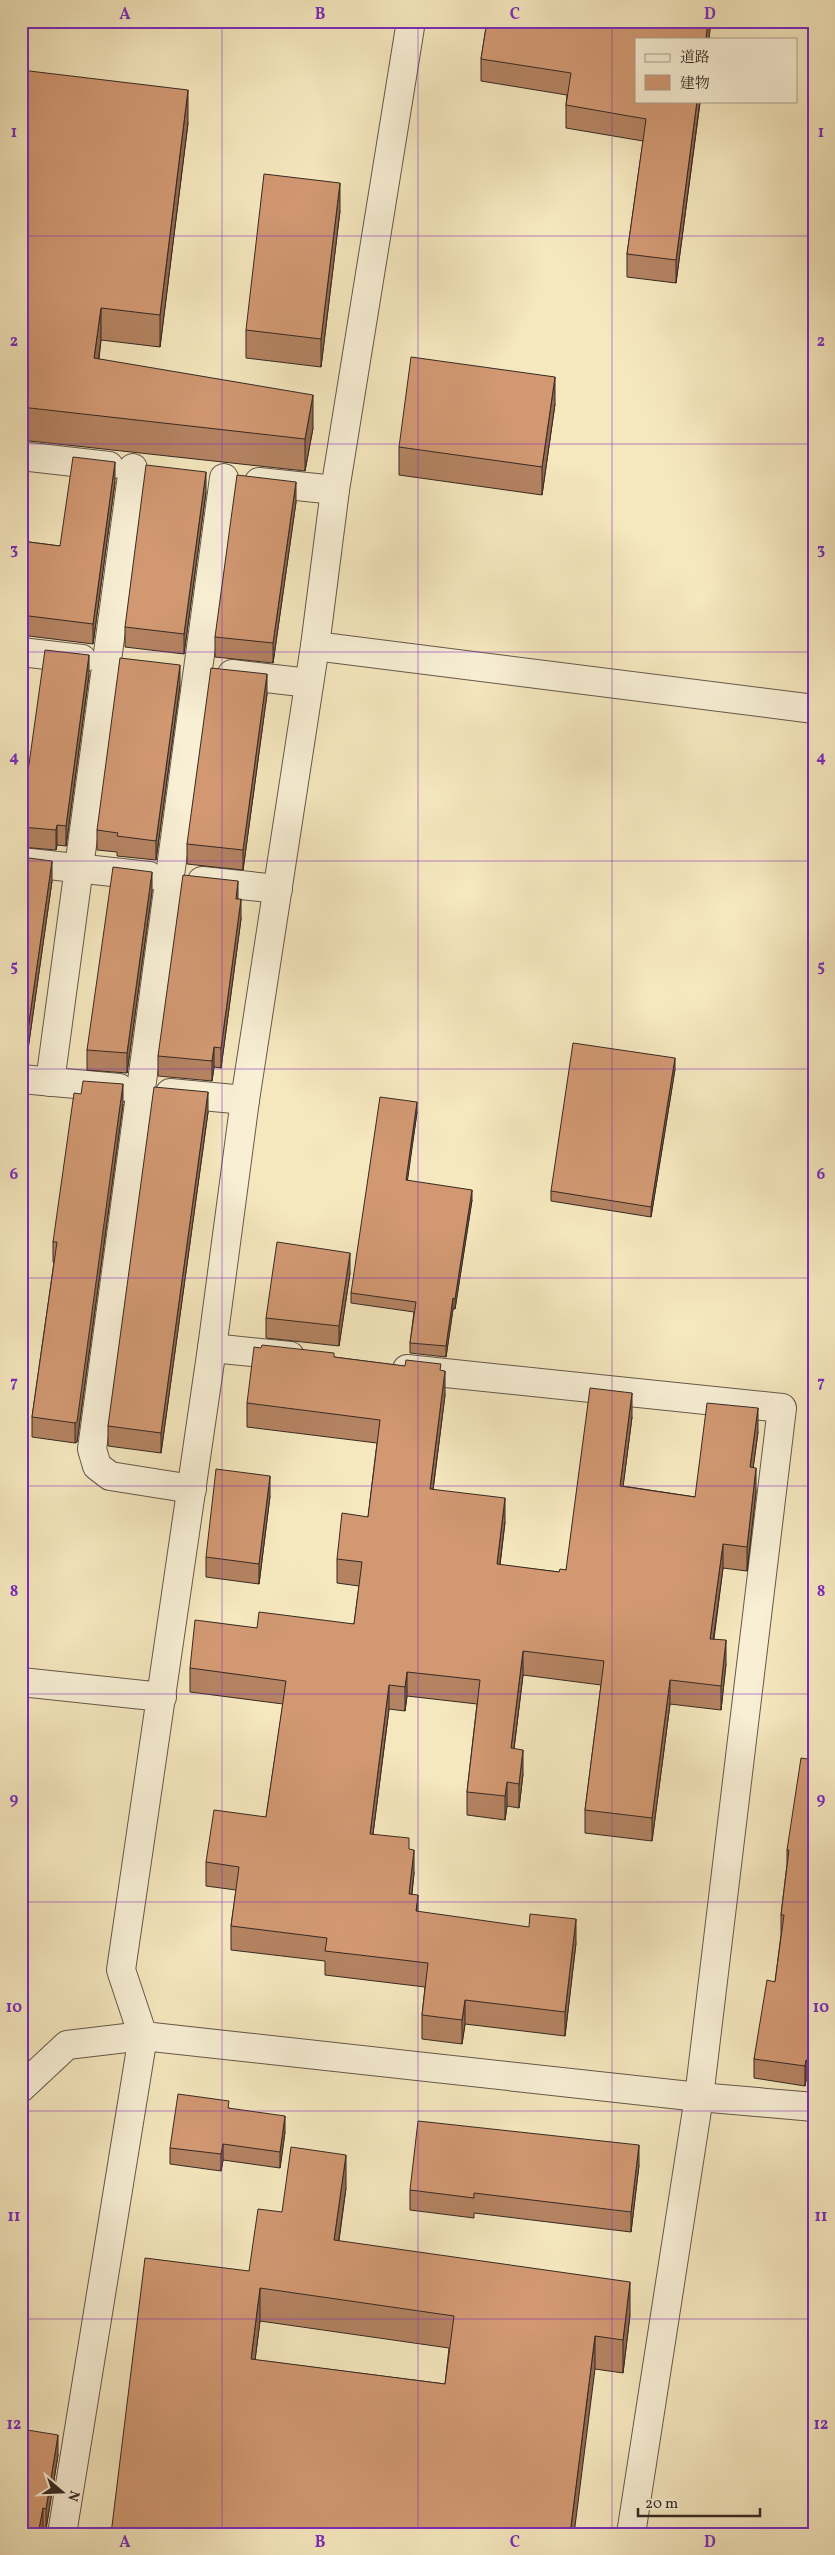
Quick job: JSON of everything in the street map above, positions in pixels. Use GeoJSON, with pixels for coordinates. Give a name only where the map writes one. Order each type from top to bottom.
{"type":"FeatureCollection","features":[{"type":"Feature","properties":{"kind":"street"},"geometry":{"type":"LineString","coordinates":[[62,2534],[143,2036],[121,1970],[212,1348],[245,1100],[315,646],[336,490],[412,21]]}},
{"type":"Feature","properties":{"kind":"street"},"geometry":{"type":"LineString","coordinates":[[21,456],[160,471]]}},
{"type":"Feature","properties":{"kind":"street"},"geometry":{"type":"LineString","coordinates":[[50,1082],[133,468]]}},
{"type":"Feature","properties":{"kind":"street"},"geometry":{"type":"LineString","coordinates":[[196,475],[336,490]]}},
{"type":"Feature","properties":{"kind":"street"},"geometry":{"type":"LineString","coordinates":[[192,1488],[110,1476],[97,1466],[92,1449],[224,478]]}},
{"type":"Feature","properties":{"kind":"street"},"geometry":{"type":"LineString","coordinates":[[315,646],[814,709]]}},
{"type":"Feature","properties":{"kind":"street"},"geometry":{"type":"LineString","coordinates":[[21,652],[134,664]]}},
{"type":"Feature","properties":{"kind":"street"},"geometry":{"type":"LineString","coordinates":[[170,668],[309,683]]}},
{"type":"Feature","properties":{"kind":"street"},"geometry":{"type":"LineString","coordinates":[[21,862],[278,889]]}},
{"type":"Feature","properties":{"kind":"street"},"geometry":{"type":"LineString","coordinates":[[21,1079],[245,1100]]}},
{"type":"Feature","properties":{"kind":"street"},"geometry":{"type":"LineString","coordinates":[[212,1348],[310,1358]]}},
{"type":"Feature","properties":{"kind":"street"},"geometry":{"type":"LineString","coordinates":[[379,1366],[782,1408],[699,2097],[631,2534]]}},
{"type":"Feature","properties":{"kind":"street"},"geometry":{"type":"LineString","coordinates":[[21,1682],[162,1697]]}},
{"type":"Feature","properties":{"kind":"street"},"geometry":{"type":"LineString","coordinates":[[21,2088],[67,2045],[143,2036],[699,2097],[814,2107]]}},
{"type":"Feature","properties":{"kind":"building"},"geometry":{"type":"Polygon","coordinates":[[[487,21],[708,21],[706,38],[635,38],[635,102],[697,102],[676,260],[627,254],[646,119],[566,105],[571,73],[481,59],[487,21]]]}},
{"type":"Feature","properties":{"kind":"building"},"geometry":{"type":"Polygon","coordinates":[[[21,70],[188,90],[160,315],[101,308],[94,358],[313,395],[305,439],[21,407],[21,70]]]}},
{"type":"Feature","properties":{"kind":"building"},"geometry":{"type":"Polygon","coordinates":[[[264,174],[340,183],[321,339],[246,330],[264,174]]]}},
{"type":"Feature","properties":{"kind":"building"},"geometry":{"type":"Polygon","coordinates":[[[411,357],[555,377],[542,467],[399,447],[411,357]]]}},
{"type":"Feature","properties":{"kind":"building"},"geometry":{"type":"Polygon","coordinates":[[[73,457],[115,462],[93,624],[21,615],[21,541],[60,546],[73,457]]]}},
{"type":"Feature","properties":{"kind":"building"},"geometry":{"type":"Polygon","coordinates":[[[146,465],[206,472],[184,634],[125,627],[146,465]]]}},
{"type":"Feature","properties":{"kind":"building"},"geometry":{"type":"Polygon","coordinates":[[[237,475],[296,482],[273,643],[215,637],[237,475]]]}},
{"type":"Feature","properties":{"kind":"building"},"geometry":{"type":"Polygon","coordinates":[[[45,650],[89,655],[66,826],[57,825],[56,830],[21,827],[45,650]]]}},
{"type":"Feature","properties":{"kind":"building"},"geometry":{"type":"Polygon","coordinates":[[[120,658],[180,665],[156,841],[117,836],[118,833],[97,830],[120,658]]]}},
{"type":"Feature","properties":{"kind":"building"},"geometry":{"type":"Polygon","coordinates":[[[211,668],[267,674],[243,850],[187,844],[211,668]]]}},
{"type":"Feature","properties":{"kind":"building"},"geometry":{"type":"Polygon","coordinates":[[[21,857],[52,861],[28,1029],[21,1028],[21,857]]]}},
{"type":"Feature","properties":{"kind":"building"},"geometry":{"type":"Polygon","coordinates":[[[113,867],[152,872],[127,1053],[87,1050],[113,867]]]}},
{"type":"Feature","properties":{"kind":"building"},"geometry":{"type":"Polygon","coordinates":[[[183,875],[238,881],[236,899],[241,899],[221,1048],[214,1047],[212,1061],[158,1056],[183,875]]]}},
{"type":"Feature","properties":{"kind":"building"},"geometry":{"type":"Polygon","coordinates":[[[573,1043],[675,1058],[651,1207],[551,1191],[573,1043]]]}},
{"type":"Feature","properties":{"kind":"building"},"geometry":{"type":"Polygon","coordinates":[[[83,1081],[123,1084],[77,1422],[75,1423],[32,1417],[57,1242],[53,1242],[74,1093],[81,1094],[83,1081]]]}},
{"type":"Feature","properties":{"kind":"building"},"geometry":{"type":"Polygon","coordinates":[[[154,1087],[208,1092],[161,1433],[108,1426],[154,1087]]]}},
{"type":"Feature","properties":{"kind":"building"},"geometry":{"type":"Polygon","coordinates":[[[380,1097],[417,1102],[406,1180],[472,1190],[446,1346],[410,1343],[416,1302],[351,1293],[380,1097]]]}},
{"type":"Feature","properties":{"kind":"building"},"geometry":{"type":"Polygon","coordinates":[[[277,1242],[350,1253],[339,1326],[266,1318],[277,1242]]]}},
{"type":"Feature","properties":{"kind":"building"},"geometry":{"type":"Polygon","coordinates":[[[262,1345],[334,1353],[334,1357],[405,1366],[406,1360],[441,1364],[440,1370],[445,1371],[430,1489],[505,1498],[497,1564],[559,1572],[560,1569],[566,1570],[590,1388],[632,1393],[620,1486],[695,1497],[707,1403],[758,1408],[750,1467],[756,1468],[747,1547],[723,1544],[710,1639],[726,1640],[721,1686],[670,1680],[652,1818],[585,1810],[604,1661],[523,1651],[511,1748],[523,1750],[519,1784],[507,1782],[505,1796],[467,1792],[480,1680],[407,1672],[405,1687],[389,1685],[370,1834],[409,1838],[409,1849],[414,1850],[409,1894],[418,1895],[416,1911],[529,1927],[530,1914],[576,1919],[565,2012],[465,2000],[462,2020],[422,2015],[428,1963],[325,1951],[327,1938],[231,1926],[239,1867],[206,1862],[214,1810],[266,1817],[286,1681],[190,1668],[195,1620],[257,1628],[259,1612],[354,1624],[362,1562],[337,1559],[342,1513],[368,1517],[380,1420],[247,1403],[254,1347],[261,1348],[262,1345]]]}},
{"type":"Feature","properties":{"kind":"building"},"geometry":{"type":"Polygon","coordinates":[[[216,1469],[270,1476],[259,1564],[206,1557],[216,1469]]]}},
{"type":"Feature","properties":{"kind":"building"},"geometry":{"type":"Polygon","coordinates":[[[801,1758],[814,1760],[814,2061],[806,2060],[805,2066],[754,2059],[767,1980],[775,1982],[784,1915],[781,1915],[789,1850],[787,1850],[801,1758]]]}},
{"type":"Feature","properties":{"kind":"building"},"geometry":{"type":"Polygon","coordinates":[[[178,2094],[229,2101],[228,2108],[285,2116],[280,2152],[223,2144],[221,2154],[170,2148],[178,2094]]]}},
{"type":"Feature","properties":{"kind":"building"},"geometry":{"type":"Polygon","coordinates":[[[418,2121],[639,2145],[631,2212],[474,2193],[474,2198],[410,2190],[418,2121]]]}},
{"type":"Feature","properties":{"kind":"building"},"geometry":{"type":"Polygon","coordinates":[[[291,2147],[346,2155],[334,2240],[630,2282],[623,2340],[595,2336],[570,2534],[111,2534],[145,2258],[249,2271],[258,2209],[282,2212],[291,2147]],[[260,2288],[251,2359],[445,2384],[454,2316],[260,2288]]]}},
{"type":"Feature","properties":{"kind":"building"},"geometry":{"type":"Polygon","coordinates":[[[21,2429],[58,2435],[46,2509],[43,2508],[38,2534],[21,2534],[21,2429]]]}}]}
